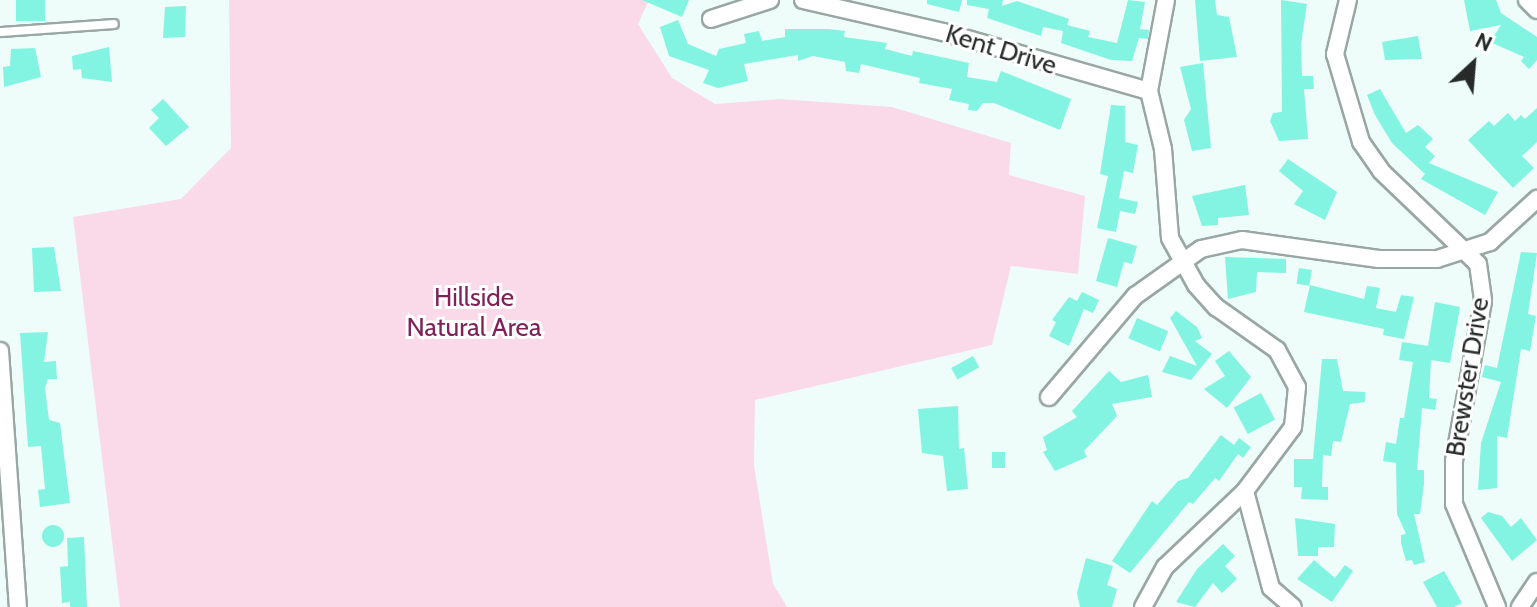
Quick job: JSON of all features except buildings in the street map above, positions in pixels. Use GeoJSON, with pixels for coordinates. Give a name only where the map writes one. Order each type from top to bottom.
{"type":"FeatureCollection","features":[{"type":"Feature","properties":{"kind":"street"},"geometry":{"type":"LineString","coordinates":[[711,19],[770,0]]}},
{"type":"Feature","properties":{"kind":"street","name":"Kent Drive"},"geometry":{"type":"LineString","coordinates":[[803,0],[853,5],[1149,91]]}},
{"type":"Feature","properties":{"kind":"street"},"geometry":{"type":"LineString","coordinates":[[1143,607],[1165,567],[1245,491],[1293,427],[1297,387],[1277,350],[1216,307],[1179,261],[1167,223],[1163,149],[1149,91],[1166,0]]}},
{"type":"Feature","properties":{"kind":"street"},"geometry":{"type":"LineString","coordinates":[[1348,0],[1335,54],[1361,142],[1381,171],[1470,253]]}},
{"type":"Feature","properties":{"kind":"street"},"geometry":{"type":"LineString","coordinates":[[1527,0],[1537,10]]}},
{"type":"Feature","properties":{"kind":"street"},"geometry":{"type":"LineString","coordinates":[[1049,397],[1114,317],[1179,261],[1218,243],[1242,240],[1379,259],[1437,259],[1470,253],[1490,242],[1537,199]]}},
{"type":"Feature","properties":{"kind":"street","name":"Brewster Drive"},"geometry":{"type":"LineString","coordinates":[[1470,253],[1478,264],[1483,301],[1454,461],[1454,504],[1497,607]]}},
{"type":"Feature","properties":{"kind":"street"},"geometry":{"type":"LineString","coordinates":[[0,351],[6,520],[18,607]]}},
{"type":"Feature","properties":{"kind":"street"},"geometry":{"type":"LineString","coordinates":[[1245,491],[1271,588],[1293,607]]}},
{"type":"Feature","properties":{"kind":"street"},"geometry":{"type":"LineString","coordinates":[[1520,607],[1537,582]]}},
{"type":"Feature","properties":{"kind":"lane"},"geometry":{"type":"LineString","coordinates":[[0,32],[114,24]]}},
{"type":"Feature","properties":{"kind":"green space","name":"Hillside Natural Area"},"geometry":{"type":"Polygon","coordinates":[[[229,0],[649,0],[638,24],[672,78],[715,104],[780,99],[892,107],[1011,143],[1009,175],[1085,196],[1078,274],[1011,266],[992,345],[755,400],[754,465],[773,584],[787,607],[120,607],[73,217],[181,199],[231,148],[229,0]]]}}]}
